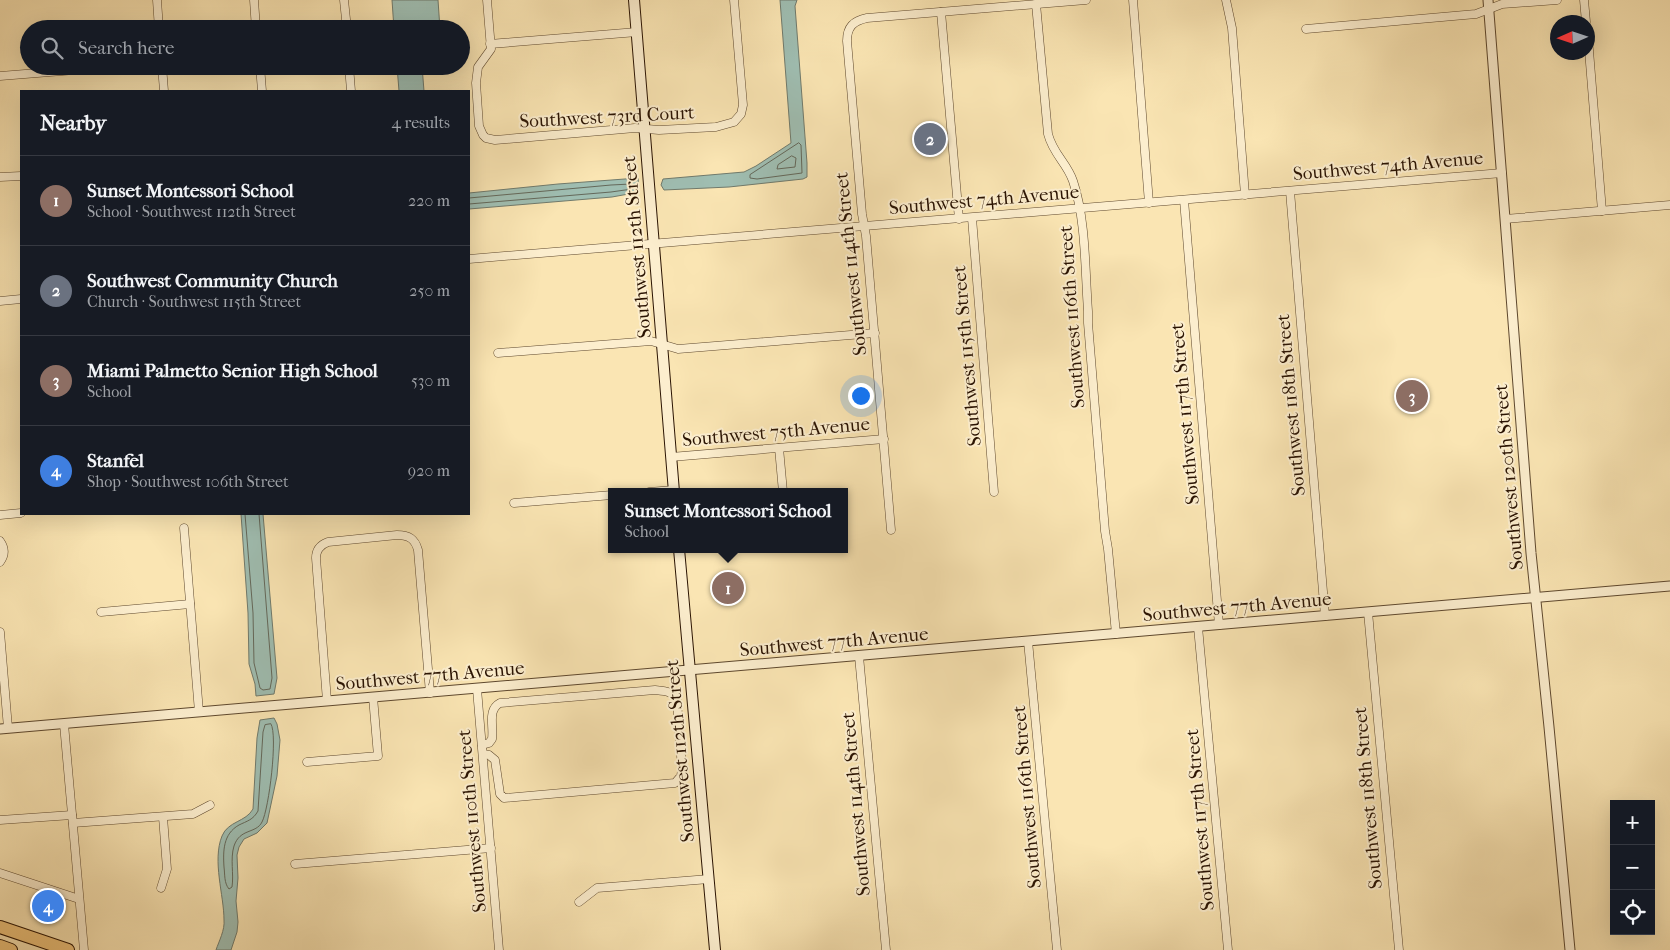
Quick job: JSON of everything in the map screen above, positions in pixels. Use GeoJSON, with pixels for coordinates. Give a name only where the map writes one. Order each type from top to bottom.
{"type":"FeatureCollection","features":[{"type":"Feature","properties":{"kind":"highway"},"geometry":{"type":"LineString","coordinates":[[0,926],[68,950]]}},
{"type":"Feature","properties":{"kind":"highway"},"geometry":{"type":"LineString","coordinates":[[0,946],[11,950]]}},
{"type":"Feature","properties":{"kind":"main road","name":"Southwest 112th Street"},"geometry":{"type":"LineString","coordinates":[[634,0],[674,488]]}},
{"type":"Feature","properties":{"kind":"main road","name":"Southwest 112th Street"},"geometry":{"type":"LineString","coordinates":[[679,553],[715,950]]}},
{"type":"Feature","properties":{"kind":"street"},"geometry":{"type":"LineString","coordinates":[[157,0],[159,20]]}},
{"type":"Feature","properties":{"kind":"street"},"geometry":{"type":"LineString","coordinates":[[254,0],[255,20]]}},
{"type":"Feature","properties":{"kind":"street"},"geometry":{"type":"LineString","coordinates":[[344,0],[345,20]]}},
{"type":"Feature","properties":{"kind":"street"},"geometry":{"type":"LineString","coordinates":[[486,0],[490,44],[637,32]]}},
{"type":"Feature","properties":{"kind":"street","name":"Southwest 73rd Court"},"geometry":{"type":"LineString","coordinates":[[490,44],[491,49],[478,68],[476,78],[479,126],[486,138],[495,140],[716,126],[734,122],[741,114],[743,105],[734,0]]}},
{"type":"Feature","properties":{"kind":"street"},"geometry":{"type":"LineString","coordinates":[[959,219],[941,12],[1086,0]]}},
{"type":"Feature","properties":{"kind":"street"},"geometry":{"type":"LineString","coordinates":[[1133,0],[1149,203]]}},
{"type":"Feature","properties":{"kind":"street"},"geometry":{"type":"LineString","coordinates":[[1226,0],[1232,28],[1245,195]]}},
{"type":"Feature","properties":{"kind":"street","name":"Southwest 120th Street"},"geometry":{"type":"LineString","coordinates":[[1488,0],[1535,597],[1570,950]]}},
{"type":"Feature","properties":{"kind":"street"},"geometry":{"type":"LineString","coordinates":[[1306,29],[1476,14],[1502,4],[1557,0]]}},
{"type":"Feature","properties":{"kind":"street"},"geometry":{"type":"LineString","coordinates":[[1584,0],[1585,15]]}},
{"type":"Feature","properties":{"kind":"street","name":"Southwest 116th Street"},"geometry":{"type":"LineString","coordinates":[[1036,4],[1048,134],[1052,148],[1068,170],[1072,179],[1079,208],[1105,531],[1116,634]]}},
{"type":"Feature","properties":{"kind":"street","name":"Southwest 114th Street"},"geometry":{"type":"LineString","coordinates":[[891,530],[847,41],[848,30],[855,22],[867,18],[941,12]]}},
{"type":"Feature","properties":{"kind":"street"},"geometry":{"type":"LineString","coordinates":[[1590,60],[1602,211]]}},
{"type":"Feature","properties":{"kind":"street"},"geometry":{"type":"LineString","coordinates":[[0,76],[20,74]]}},
{"type":"Feature","properties":{"kind":"street"},"geometry":{"type":"LineString","coordinates":[[163,75],[164,90]]}},
{"type":"Feature","properties":{"kind":"street"},"geometry":{"type":"LineString","coordinates":[[261,75],[262,90]]}},
{"type":"Feature","properties":{"kind":"street"},"geometry":{"type":"LineString","coordinates":[[350,75],[351,90]]}},
{"type":"Feature","properties":{"kind":"street","name":"Southwest 74th Avenue"},"geometry":{"type":"LineString","coordinates":[[470,260],[1502,173]]}},
{"type":"Feature","properties":{"kind":"street"},"geometry":{"type":"LineString","coordinates":[[0,178],[20,176]]}},
{"type":"Feature","properties":{"kind":"street","name":"Southwest 118th Street"},"geometry":{"type":"LineString","coordinates":[[1290,191],[1324,616]]}},
{"type":"Feature","properties":{"kind":"street","name":"Southwest 117th Street"},"geometry":{"type":"LineString","coordinates":[[1184,200],[1219,625]]}},
{"type":"Feature","properties":{"kind":"street"},"geometry":{"type":"LineString","coordinates":[[1505,220],[1670,205]]}},
{"type":"Feature","properties":{"kind":"street","name":"Southwest 115th Street"},"geometry":{"type":"LineString","coordinates":[[972,218],[994,492]]}},
{"type":"Feature","properties":{"kind":"street"},"geometry":{"type":"LineString","coordinates":[[0,301],[20,299]]}},
{"type":"Feature","properties":{"kind":"street"},"geometry":{"type":"LineString","coordinates":[[498,354],[651,341],[678,349],[874,333]]}},
{"type":"Feature","properties":{"kind":"street","name":"Southwest 75th Avenue"},"geometry":{"type":"LineString","coordinates":[[672,457],[884,439]]}},
{"type":"Feature","properties":{"kind":"street"},"geometry":{"type":"LineString","coordinates":[[779,448],[783,488]]}},
{"type":"Feature","properties":{"kind":"street"},"geometry":{"type":"LineString","coordinates":[[514,503],[608,495]]}},
{"type":"Feature","properties":{"kind":"street"},"geometry":{"type":"LineString","coordinates":[[0,515],[20,513]]}},
{"type":"Feature","properties":{"kind":"street"},"geometry":{"type":"LineString","coordinates":[[184,528],[199,712]]}},
{"type":"Feature","properties":{"kind":"street"},"geometry":{"type":"LineString","coordinates":[[328,701],[316,558],[317,550],[321,545],[331,541],[397,535],[412,539],[418,550],[430,692]]}},
{"type":"Feature","properties":{"kind":"street"},"geometry":{"type":"LineString","coordinates":[[0,541],[4,548],[4,554],[0,562]]}},
{"type":"Feature","properties":{"kind":"street","name":"Southwest 77th Avenue"},"geometry":{"type":"LineString","coordinates":[[4,728],[1670,586]]}},
{"type":"Feature","properties":{"kind":"street"},"geometry":{"type":"LineString","coordinates":[[101,612],[190,604]]}},
{"type":"Feature","properties":{"kind":"street","name":"Southwest 118th Street"},"geometry":{"type":"LineString","coordinates":[[1368,612],[1399,950]]}},
{"type":"Feature","properties":{"kind":"street","name":"Southwest 117th Street"},"geometry":{"type":"LineString","coordinates":[[1198,627],[1228,950]]}},
{"type":"Feature","properties":{"kind":"street"},"geometry":{"type":"LineString","coordinates":[[0,632],[4,728]]}},
{"type":"Feature","properties":{"kind":"street","name":"Southwest 116th Street"},"geometry":{"type":"LineString","coordinates":[[1028,641],[1057,950]]}},
{"type":"Feature","properties":{"kind":"street","name":"Southwest 114th Street"},"geometry":{"type":"LineString","coordinates":[[859,656],[886,950]]}},
{"type":"Feature","properties":{"kind":"street","name":"Southwest 110th Street"},"geometry":{"type":"LineString","coordinates":[[476,688],[500,950]]}},
{"type":"Feature","properties":{"kind":"street"},"geometry":{"type":"LineString","coordinates":[[655,690],[669,692],[677,701],[682,769],[681,776],[675,782],[506,798],[500,794],[495,760],[482,749],[493,736],[492,711],[500,703],[655,690]]}},
{"type":"Feature","properties":{"kind":"street"},"geometry":{"type":"LineString","coordinates":[[307,762],[378,756],[373,697]]}},
{"type":"Feature","properties":{"kind":"street"},"geometry":{"type":"LineString","coordinates":[[64,724],[84,950]]}},
{"type":"Feature","properties":{"kind":"street"},"geometry":{"type":"LineString","coordinates":[[485,778],[498,780]]}},
{"type":"Feature","properties":{"kind":"street"},"geometry":{"type":"LineString","coordinates":[[0,820],[163,817],[193,814],[210,805]]}},
{"type":"Feature","properties":{"kind":"street"},"geometry":{"type":"LineString","coordinates":[[160,888],[167,869],[163,817]]}},
{"type":"Feature","properties":{"kind":"street"},"geometry":{"type":"LineString","coordinates":[[295,864],[491,848]]}},
{"type":"Feature","properties":{"kind":"street"},"geometry":{"type":"LineString","coordinates":[[0,873],[79,899]]}},
{"type":"Feature","properties":{"kind":"street"},"geometry":{"type":"LineString","coordinates":[[579,902],[597,888],[709,879]]}},
{"type":"Feature","properties":{"kind":"water"},"geometry":{"type":"Polygon","coordinates":[[[392,0],[438,0],[439,20],[393,20],[392,0]]]}},
{"type":"Feature","properties":{"kind":"water"},"geometry":{"type":"Polygon","coordinates":[[[780,0],[797,0],[795,6],[807,177],[729,187],[664,190],[661,185],[663,179],[744,172],[791,143],[780,0]]]}},
{"type":"Feature","properties":{"kind":"water"},"geometry":{"type":"Polygon","coordinates":[[[398,75],[423,75],[424,90],[399,90],[398,75]]]}},
{"type":"Feature","properties":{"kind":"water"},"geometry":{"type":"Polygon","coordinates":[[[638,178],[639,189],[634,193],[612,197],[470,209],[470,193],[638,178]]]}},
{"type":"Feature","properties":{"kind":"water"},"geometry":{"type":"Polygon","coordinates":[[[241,515],[263,515],[277,678],[274,694],[256,696],[255,684],[249,664],[248,613],[241,515]]]}},
{"type":"Feature","properties":{"kind":"water"},"geometry":{"type":"Polygon","coordinates":[[[274,718],[280,740],[277,776],[267,823],[257,833],[244,839],[239,847],[237,855],[237,932],[231,950],[216,950],[224,924],[218,867],[219,846],[222,836],[228,827],[246,817],[253,809],[257,738],[260,720],[274,718]]]}},
{"type":"Feature","properties":{"kind":"place","name":"Southwest Community Church"},"geometry":{"type":"Point","coordinates":[930,139]}},
{"type":"Feature","properties":{"kind":"place","name":"Miami Palmetto Senior High School"},"geometry":{"type":"Point","coordinates":[1412,396]}},
{"type":"Feature","properties":{"kind":"place","name":"Sunset Montessori School"},"geometry":{"type":"Point","coordinates":[728,588]}},
{"type":"Feature","properties":{"kind":"place","name":"Stanfel"},"geometry":{"type":"Point","coordinates":[48,906]}}]}
